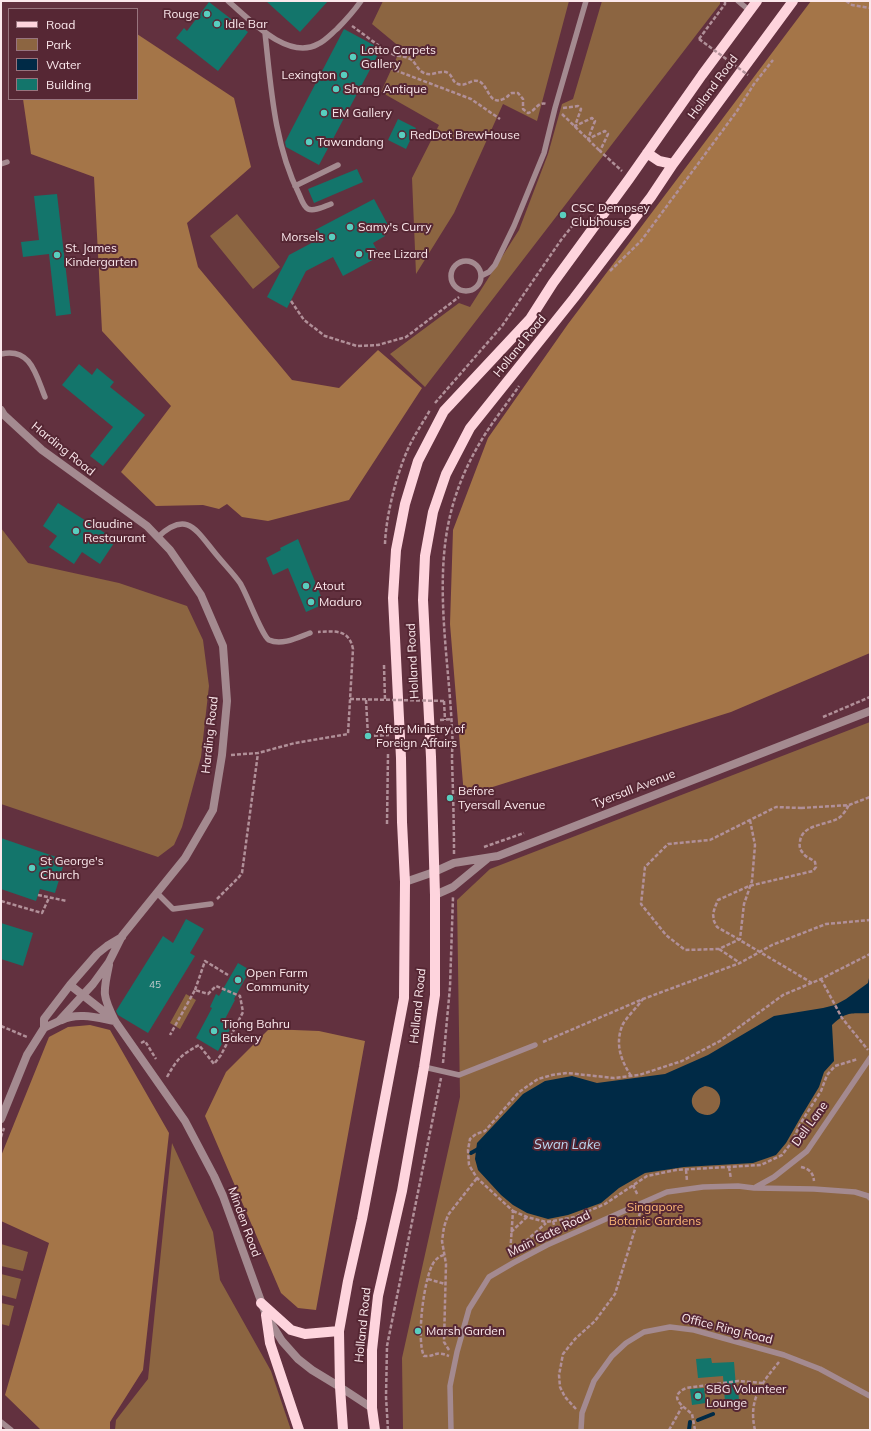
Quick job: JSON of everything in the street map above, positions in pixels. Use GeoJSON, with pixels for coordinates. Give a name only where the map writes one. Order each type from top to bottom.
{"type":"FeatureCollection","features":[{"type":"Feature","properties":{"kind":"main road","name":"Holland Road"},"geometry":{"type":"LineString","coordinates":[[343,1430],[340,1387],[339,1331],[404,998],[405,882],[400,734],[393,598],[396,550],[404,504],[418,461],[444,411],[530,319],[553,282],[757,1]]}},
{"type":"Feature","properties":{"kind":"main road","name":"Holland Road"},"geometry":{"type":"LineString","coordinates":[[375,1430],[372,1408],[372,1350],[378,1296],[402,1191],[435,995],[435,895],[431,757],[423,600],[426,549],[433,512],[446,474],[470,428],[574,298],[651,197],[673,164],[793,1]]}},
{"type":"Feature","properties":{"kind":"main road"},"geometry":{"type":"LineString","coordinates":[[647,153],[653,158],[673,164]]}},
{"type":"Feature","properties":{"kind":"main road"},"geometry":{"type":"LineString","coordinates":[[261,1303],[291,1330],[306,1334],[339,1331]]}},
{"type":"Feature","properties":{"kind":"main road"},"geometry":{"type":"LineString","coordinates":[[266,1315],[270,1343],[299,1430]]}},
{"type":"Feature","properties":{"kind":"street","name":"Harding Road"},"geometry":{"type":"LineString","coordinates":[[1,410],[4,415],[42,450],[147,526],[158,537],[170,550],[201,595],[224,646],[227,701],[222,755],[213,810],[185,858],[122,936],[109,962],[84,995],[59,1021]]}},
{"type":"Feature","properties":{"kind":"street","name":"Tyersall Avenue"},"geometry":{"type":"LineString","coordinates":[[405,882],[454,863],[488,858],[505,853],[870,711]]}},
{"type":"Feature","properties":{"kind":"street"},"geometry":{"type":"LineString","coordinates":[[435,895],[453,887],[488,858]]}},
{"type":"Feature","properties":{"kind":"street","name":"Harding Road"},"geometry":{"type":"LineString","coordinates":[[4,1121],[27,1055],[44,1028],[44,1019],[70,985],[97,954],[122,936]]}},
{"type":"Feature","properties":{"kind":"street","name":"Minden Road"},"geometry":{"type":"LineString","coordinates":[[109,962],[104,985],[104,995],[116,1021],[185,1121],[214,1176],[223,1196],[266,1315],[282,1341],[298,1359],[312,1370],[372,1408]]}},
{"type":"Feature","properties":{"kind":"street","name":"Minden Road"},"geometry":{"type":"LineString","coordinates":[[70,985],[116,1021]]}},
{"type":"Feature","properties":{"kind":"street"},"geometry":{"type":"LineString","coordinates":[[44,1028],[68,1016],[91,1016],[116,1021]]}},
{"type":"Feature","properties":{"kind":"lane"},"geometry":{"type":"LineString","coordinates":[[228,1],[265,33],[285,45],[303,48],[317,45],[330,36],[362,1]]}},
{"type":"Feature","properties":{"kind":"lane"},"geometry":{"type":"LineString","coordinates":[[481,276],[477,265],[471,261],[465,260],[459,262],[451,271],[453,284],[457,288],[463,291],[470,291],[475,288],[481,276],[489,272],[494,265],[514,226],[544,153],[586,1]]}},
{"type":"Feature","properties":{"kind":"lane"},"geometry":{"type":"LineString","coordinates":[[738,1],[750,11]]}},
{"type":"Feature","properties":{"kind":"lane"},"geometry":{"type":"LineString","coordinates":[[265,33],[272,96],[280,142],[295,186],[305,207],[308,209],[312,210],[331,204]]}},
{"type":"Feature","properties":{"kind":"lane"},"geometry":{"type":"LineString","coordinates":[[295,186],[338,165]]}},
{"type":"Feature","properties":{"kind":"lane"},"geometry":{"type":"LineString","coordinates":[[1,354],[8,352],[20,354],[30,362],[45,397]]}},
{"type":"Feature","properties":{"kind":"lane"},"geometry":{"type":"LineString","coordinates":[[158,537],[170,527],[178,525],[186,525],[197,530],[240,583],[263,633],[268,639],[276,642],[289,640],[310,632]]}},
{"type":"Feature","properties":{"kind":"lane"},"geometry":{"type":"LineString","coordinates":[[157,892],[173,909],[211,904]]}},
{"type":"Feature","properties":{"kind":"lane"},"geometry":{"type":"LineString","coordinates":[[424,1067],[459,1075],[535,1045]]}},
{"type":"Feature","properties":{"kind":"lane","name":"Dell Lane"},"geometry":{"type":"LineString","coordinates":[[754,1188],[774,1177],[807,1151],[870,1058]]}},
{"type":"Feature","properties":{"kind":"lane","name":"Main Gate Road"},"geometry":{"type":"LineString","coordinates":[[451,1430],[450,1386],[456,1358],[469,1309],[489,1277],[547,1245],[643,1204],[667,1192],[704,1187],[738,1186],[854,1192],[870,1198]]}},
{"type":"Feature","properties":{"kind":"lane","name":"Office Ring Road"},"geometry":{"type":"LineString","coordinates":[[581,1430],[582,1413],[594,1381],[612,1356],[626,1343],[644,1332],[670,1326],[694,1330],[784,1355],[820,1369],[870,1396]]}},
{"type":"Feature","properties":{"kind":"lane"},"geometry":{"type":"LineString","coordinates":[[1,1422],[11,1430]]}},
{"type":"Feature","properties":{"kind":"path"},"geometry":{"type":"LineString","coordinates":[[725,1],[699,39],[748,75]]}},
{"type":"Feature","properties":{"kind":"path"},"geometry":{"type":"LineString","coordinates":[[846,1],[852,5],[870,8]]}},
{"type":"Feature","properties":{"kind":"path"},"geometry":{"type":"LineString","coordinates":[[345,21],[393,54],[410,59],[419,70],[424,73],[429,75],[445,72],[450,75],[453,81],[459,84],[479,81],[484,85],[489,96],[496,100],[504,99],[512,93],[518,93],[523,99],[522,109],[528,113],[533,112],[538,105],[543,103],[556,108],[629,179]]}},
{"type":"Feature","properties":{"kind":"path"},"geometry":{"type":"LineString","coordinates":[[609,272],[641,241],[737,111],[754,84],[774,60]]}},
{"type":"Feature","properties":{"kind":"path"},"geometry":{"type":"LineString","coordinates":[[384,66],[471,99],[500,119]]}},
{"type":"Feature","properties":{"kind":"path"},"geometry":{"type":"LineString","coordinates":[[556,108],[578,106],[581,109],[575,126]]}},
{"type":"Feature","properties":{"kind":"path"},"geometry":{"type":"LineString","coordinates":[[575,126],[592,118],[595,121],[588,139]]}},
{"type":"Feature","properties":{"kind":"path"},"geometry":{"type":"LineString","coordinates":[[588,139],[605,131],[608,134],[600,151]]}},
{"type":"Feature","properties":{"kind":"path"},"geometry":{"type":"LineString","coordinates":[[384,548],[385,534],[397,479],[413,438],[438,398],[502,326],[561,240],[586,209]]}},
{"type":"Feature","properties":{"kind":"path"},"geometry":{"type":"LineString","coordinates":[[291,301],[304,320],[325,336],[357,346],[378,345],[406,336],[459,297]]}},
{"type":"Feature","properties":{"kind":"path"},"geometry":{"type":"LineString","coordinates":[[454,863],[452,719],[444,639],[445,546],[450,516],[458,488],[481,440],[523,382]]}},
{"type":"Feature","properties":{"kind":"path"},"geometry":{"type":"LineString","coordinates":[[222,755],[258,753],[295,743],[348,734],[353,649],[350,639],[346,635],[336,631],[310,632]]}},
{"type":"Feature","properties":{"kind":"path"},"geometry":{"type":"LineString","coordinates":[[384,663],[385,700]]}},
{"type":"Feature","properties":{"kind":"path"},"geometry":{"type":"LineString","coordinates":[[350,700],[444,701],[445,720],[452,719]]}},
{"type":"Feature","properties":{"kind":"path"},"geometry":{"type":"LineString","coordinates":[[366,700],[368,736],[400,734]]}},
{"type":"Feature","properties":{"kind":"path"},"geometry":{"type":"LineString","coordinates":[[388,735],[388,742]]}},
{"type":"Feature","properties":{"kind":"path"},"geometry":{"type":"LineString","coordinates":[[387,824],[388,750]]}},
{"type":"Feature","properties":{"kind":"path"},"geometry":{"type":"LineString","coordinates":[[211,904],[242,873],[258,753]]}},
{"type":"Feature","properties":{"kind":"path"},"geometry":{"type":"LineString","coordinates":[[750,820],[756,845],[752,881],[744,904],[740,938],[719,950],[685,950],[666,935],[641,904],[645,868],[668,844],[710,840],[750,820],[776,807],[801,808],[849,806],[870,797]]}},
{"type":"Feature","properties":{"kind":"path"},"geometry":{"type":"LineString","coordinates":[[812,983],[717,927],[713,914],[718,900],[749,886],[813,871],[816,867],[815,862],[804,855],[799,844],[803,833],[807,829],[839,819],[849,806]]}},
{"type":"Feature","properties":{"kind":"path"},"geometry":{"type":"LineString","coordinates":[[388,1430],[386,1397],[387,1346],[442,1071],[450,986],[453,887]]}},
{"type":"Feature","properties":{"kind":"path"},"geometry":{"type":"LineString","coordinates":[[38,895],[66,901]]}},
{"type":"Feature","properties":{"kind":"path"},"geometry":{"type":"LineString","coordinates":[[1,901],[42,914],[49,898]]}},
{"type":"Feature","properties":{"kind":"path"},"geometry":{"type":"LineString","coordinates":[[535,1045],[643,999],[740,963],[772,946],[826,924],[870,920]]}},
{"type":"Feature","properties":{"kind":"path"},"geometry":{"type":"LineString","coordinates":[[719,950],[740,963]]}},
{"type":"Feature","properties":{"kind":"path"},"geometry":{"type":"LineString","coordinates":[[863,1058],[835,1066],[827,1075],[821,1091],[800,1124],[792,1142],[782,1155],[761,1165],[676,1170],[646,1176],[605,1204],[575,1217],[546,1222],[527,1218],[513,1211],[477,1178],[469,1165],[468,1150],[470,1139],[476,1134],[485,1131],[519,1092],[538,1079],[567,1073],[614,1078],[639,1075],[682,1061],[720,1041],[783,995],[821,979],[870,954]]}},
{"type":"Feature","properties":{"kind":"path"},"geometry":{"type":"LineString","coordinates":[[170,1035],[195,990],[205,961],[228,975]]}},
{"type":"Feature","properties":{"kind":"path"},"geometry":{"type":"LineString","coordinates":[[821,979],[842,1018],[870,1052]]}},
{"type":"Feature","properties":{"kind":"path"},"geometry":{"type":"LineString","coordinates":[[167,1077],[178,1059],[199,1045],[214,1064],[221,1055],[243,1012],[240,996],[216,986],[208,994],[195,990]]}},
{"type":"Feature","properties":{"kind":"path"},"geometry":{"type":"LineString","coordinates":[[631,1076],[622,1062],[618,1044],[622,1025],[643,999]]}},
{"type":"Feature","properties":{"kind":"path"},"geometry":{"type":"LineString","coordinates":[[1,1026],[31,1040]]}},
{"type":"Feature","properties":{"kind":"path"},"geometry":{"type":"LineString","coordinates":[[134,1048],[145,1041],[160,1065]]}},
{"type":"Feature","properties":{"kind":"path"},"geometry":{"type":"LineString","coordinates":[[163,1071],[171,1083]]}},
{"type":"Feature","properties":{"kind":"path"},"geometry":{"type":"LineString","coordinates":[[1,1137],[4,1121]]}},
{"type":"Feature","properties":{"kind":"path"},"geometry":{"type":"LineString","coordinates":[[793,1163],[807,1168],[812,1173],[814,1179],[814,1189]]}},
{"type":"Feature","properties":{"kind":"path"},"geometry":{"type":"LineString","coordinates":[[456,1358],[444,1342],[446,1264],[442,1241],[448,1215],[477,1178]]}},
{"type":"Feature","properties":{"kind":"path"},"geometry":{"type":"LineString","coordinates":[[582,1413],[572,1406],[560,1387],[559,1375],[563,1354],[575,1338],[595,1322],[616,1294],[643,1204]]}},
{"type":"Feature","properties":{"kind":"path"},"geometry":{"type":"LineString","coordinates":[[513,1211],[509,1252],[511,1258],[515,1251],[546,1222]]}},
{"type":"Feature","properties":{"kind":"path"},"geometry":{"type":"LineString","coordinates":[[511,1232],[527,1218]]}},
{"type":"Feature","properties":{"kind":"path"},"geometry":{"type":"LineString","coordinates":[[444,1255],[440,1256],[434,1262],[428,1279],[421,1318],[422,1351],[424,1356],[437,1352],[456,1358]]}},
{"type":"Feature","properties":{"kind":"path"},"geometry":{"type":"LineString","coordinates":[[428,1279],[445,1284]]}},
{"type":"Feature","properties":{"kind":"path"},"geometry":{"type":"LineString","coordinates":[[755,1430],[754,1405],[757,1393],[762,1383],[784,1355]]}},
{"type":"Feature","properties":{"kind":"path"},"geometry":{"type":"LineString","coordinates":[[695,1430],[692,1414],[682,1407],[678,1401],[678,1394],[680,1391],[686,1388],[738,1381],[762,1383]]}},
{"type":"Feature","properties":{"kind":"path"},"geometry":{"type":"LineString","coordinates":[[669,1430],[682,1407]]}},
{"type":"Feature","properties":{"kind":"green space"},"geometry":{"type":"Polygon","coordinates":[[[383,1],[569,1],[537,121],[503,104],[454,213],[416,274],[412,178],[439,125],[381,92],[401,48],[372,24],[383,1]]]}},
{"type":"Feature","properties":{"kind":"green space"},"geometry":{"type":"Polygon","coordinates":[[[602,1],[720,1],[720,4],[425,387],[390,354],[459,303],[470,307],[519,230],[548,154],[562,104],[573,99],[602,1]]]}},
{"type":"Feature","properties":{"kind":"green space"},"geometry":{"type":"Polygon","coordinates":[[[237,214],[280,267],[253,289],[210,236],[237,214]]]}},
{"type":"Feature","properties":{"kind":"green space"},"geometry":{"type":"Polygon","coordinates":[[[1,528],[28,563],[119,583],[187,606],[203,640],[209,686],[201,757],[182,827],[174,845],[158,857],[1,804],[1,528]]]}},
{"type":"Feature","properties":{"kind":"green space","name":"Singapore Botanic Gardens"},"geometry":{"type":"Polygon","coordinates":[[[870,722],[870,1430],[403,1430],[402,1358],[460,1097],[457,900],[490,869],[870,722]]]}},
{"type":"Feature","properties":{"kind":"green space"},"geometry":{"type":"Polygon","coordinates":[[[186,994],[196,1000],[180,1029],[170,1023],[186,994]]]}},
{"type":"Feature","properties":{"kind":"green space"},"geometry":{"type":"Polygon","coordinates":[[[172,1143],[213,1232],[220,1280],[271,1371],[291,1430],[115,1430],[116,1420],[148,1379],[172,1143]]]}},
{"type":"Feature","properties":{"kind":"green space"},"geometry":{"type":"Polygon","coordinates":[[[1,1244],[28,1252],[23,1271],[1,1266],[1,1244]]]}},
{"type":"Feature","properties":{"kind":"green space"},"geometry":{"type":"Polygon","coordinates":[[[1,1274],[21,1279],[16,1299],[1,1295],[1,1274]]]}},
{"type":"Feature","properties":{"kind":"green space"},"geometry":{"type":"Polygon","coordinates":[[[1,1303],[14,1306],[9,1326],[1,1324],[1,1303]]]}},
{"type":"Feature","properties":{"kind":"shaded area"},"geometry":{"type":"Polygon","coordinates":[[[811,1],[870,1],[870,653],[731,712],[464,796],[450,624],[453,530],[488,438],[568,324],[811,1]]]}},
{"type":"Feature","properties":{"kind":"shaded area"},"geometry":{"type":"Polygon","coordinates":[[[138,35],[234,98],[251,167],[187,223],[198,267],[292,380],[339,388],[378,350],[422,388],[349,500],[268,521],[242,517],[227,504],[219,509],[203,505],[156,506],[121,472],[171,406],[102,331],[94,177],[31,154],[23,100],[138,100],[138,35]]]}},
{"type":"Feature","properties":{"kind":"shaded area"},"geometry":{"type":"Polygon","coordinates":[[[90,1025],[110,1030],[169,1133],[143,1370],[110,1422],[110,1430],[41,1430],[5,1395],[49,1243],[1,1221],[1,1156],[49,1037],[68,1027],[90,1025]]]}},
{"type":"Feature","properties":{"kind":"shaded area"},"geometry":{"type":"Polygon","coordinates":[[[269,1029],[319,1031],[365,1041],[316,1310],[298,1308],[281,1293],[205,1116],[226,1072],[269,1029]]]}},
{"type":"Feature","properties":{"kind":"water","name":"Swan Lake"},"geometry":{"type":"Polygon","coordinates":[[[870,973],[870,1013],[854,1013],[846,1015],[832,1025],[834,1061],[824,1072],[819,1087],[786,1143],[776,1155],[753,1163],[684,1167],[645,1173],[619,1188],[601,1203],[568,1215],[548,1219],[527,1213],[513,1205],[501,1195],[478,1170],[475,1159],[477,1143],[523,1094],[545,1081],[572,1076],[597,1083],[665,1074],[708,1055],[774,1016],[835,1005],[868,983],[870,973]],[[705,1086],[699,1089],[692,1097],[692,1104],[698,1112],[709,1115],[718,1109],[720,1098],[718,1093],[713,1088],[705,1086]]]}},
{"type":"Feature","properties":{"kind":"building"},"geometry":{"type":"Polygon","coordinates":[[[266,1],[328,1],[300,32],[266,1]]]}},
{"type":"Feature","properties":{"kind":"building"},"geometry":{"type":"Polygon","coordinates":[[[209,2],[248,32],[218,71],[176,38],[184,28],[187,31],[209,2]]]}},
{"type":"Feature","properties":{"kind":"building"},"geometry":{"type":"Polygon","coordinates":[[[344,29],[381,49],[319,165],[286,147],[285,142],[344,29]]]}},
{"type":"Feature","properties":{"kind":"building"},"geometry":{"type":"Polygon","coordinates":[[[398,119],[416,128],[406,149],[388,140],[398,119]]]}},
{"type":"Feature","properties":{"kind":"building"},"geometry":{"type":"Polygon","coordinates":[[[357,169],[363,182],[314,203],[308,189],[357,169]]]}},
{"type":"Feature","properties":{"kind":"building","name":"St. James Kindergarten"},"geometry":{"type":"Polygon","coordinates":[[[57,194],[71,314],[56,316],[49,254],[23,257],[21,242],[39,240],[34,196],[57,194]]]}},
{"type":"Feature","properties":{"kind":"building"},"geometry":{"type":"Polygon","coordinates":[[[374,199],[388,225],[382,229],[385,236],[373,243],[380,256],[343,276],[333,257],[306,271],[287,308],[267,297],[289,255],[319,239],[315,230],[374,199]]]}},
{"type":"Feature","properties":{"kind":"building"},"geometry":{"type":"Polygon","coordinates":[[[79,364],[92,375],[97,368],[114,382],[110,387],[145,415],[103,466],[90,456],[113,427],[62,385],[79,364]]]}},
{"type":"Feature","properties":{"kind":"building","name":"Claudine Restaurant"},"geometry":{"type":"Polygon","coordinates":[[[58,503],[116,540],[100,564],[82,552],[74,564],[49,547],[57,536],[43,526],[58,503]]]}},
{"type":"Feature","properties":{"kind":"building","name":"Atout"},"geometry":{"type":"Polygon","coordinates":[[[298,539],[324,604],[306,612],[288,568],[273,575],[266,558],[281,550],[280,548],[298,539]]]}},
{"type":"Feature","properties":{"kind":"building"},"geometry":{"type":"Polygon","coordinates":[[[1,838],[65,860],[55,893],[40,889],[36,901],[1,889],[1,838]]]}},
{"type":"Feature","properties":{"kind":"building"},"geometry":{"type":"Polygon","coordinates":[[[186,919],[204,929],[190,953],[195,956],[148,1033],[118,1015],[116,1011],[163,936],[173,943],[186,919]]]}},
{"type":"Feature","properties":{"kind":"building"},"geometry":{"type":"Polygon","coordinates":[[[1,923],[33,933],[23,966],[1,959],[1,923]]]}},
{"type":"Feature","properties":{"kind":"building"},"geometry":{"type":"Polygon","coordinates":[[[238,963],[250,970],[225,1019],[233,1024],[218,1051],[196,1038],[212,1008],[210,1007],[216,994],[219,996],[238,963]]]}},
{"type":"Feature","properties":{"kind":"building"},"geometry":{"type":"Polygon","coordinates":[[[711,1358],[712,1363],[734,1362],[739,1401],[725,1402],[723,1376],[698,1378],[696,1359],[711,1358]]]}},
{"type":"Feature","properties":{"kind":"building","name":"SBG Volunteer Lounge"},"geometry":{"type":"Polygon","coordinates":[[[704,1388],[706,1403],[692,1405],[690,1389],[704,1388]]]}},
{"type":"Feature","properties":{"kind":"waterway"},"geometry":{"type":"LineString","coordinates":[[471,1153],[480,1148]]}},
{"type":"Feature","properties":{"kind":"waterway"},"geometry":{"type":"LineString","coordinates":[[698,1420],[713,1414]]}},
{"type":"Feature","properties":{"kind":"waterway"},"geometry":{"type":"LineString","coordinates":[[689,1430],[690,1422]]}},
{"type":"Feature","properties":{"kind":"place","name":"Rouge"},"geometry":{"type":"Point","coordinates":[207,14]}},
{"type":"Feature","properties":{"kind":"place","name":"Idle Bar"},"geometry":{"type":"Point","coordinates":[217,24]}},
{"type":"Feature","properties":{"kind":"place","name":"Lotto Carpets Gallery"},"geometry":{"type":"Point","coordinates":[353,57]}},
{"type":"Feature","properties":{"kind":"place","name":"Lexington"},"geometry":{"type":"Point","coordinates":[344,75]}},
{"type":"Feature","properties":{"kind":"place","name":"Shang Antique"},"geometry":{"type":"Point","coordinates":[336,89]}},
{"type":"Feature","properties":{"kind":"place","name":"EM Gallery"},"geometry":{"type":"Point","coordinates":[324,113]}},
{"type":"Feature","properties":{"kind":"place","name":"RedDot BrewHouse"},"geometry":{"type":"Point","coordinates":[402,135]}},
{"type":"Feature","properties":{"kind":"place","name":"Tawandang"},"geometry":{"type":"Point","coordinates":[309,142]}},
{"type":"Feature","properties":{"kind":"place","name":"CSC Dempsey Clubhouse"},"geometry":{"type":"Point","coordinates":[563,215]}},
{"type":"Feature","properties":{"kind":"place","name":"Samy's Curry"},"geometry":{"type":"Point","coordinates":[350,227]}},
{"type":"Feature","properties":{"kind":"place","name":"Morsels"},"geometry":{"type":"Point","coordinates":[332,237]}},
{"type":"Feature","properties":{"kind":"place","name":"Tree Lizard"},"geometry":{"type":"Point","coordinates":[359,254]}},
{"type":"Feature","properties":{"kind":"place","name":"St. James Kindergarten"},"geometry":{"type":"Point","coordinates":[57,255]}},
{"type":"Feature","properties":{"kind":"place","name":"Claudine Restaurant"},"geometry":{"type":"Point","coordinates":[76,531]}},
{"type":"Feature","properties":{"kind":"place","name":"Atout"},"geometry":{"type":"Point","coordinates":[306,586]}},
{"type":"Feature","properties":{"kind":"place","name":"Maduro"},"geometry":{"type":"Point","coordinates":[311,602]}},
{"type":"Feature","properties":{"kind":"place","name":"After Ministry of Foreign Affairs"},"geometry":{"type":"Point","coordinates":[368,736]}},
{"type":"Feature","properties":{"kind":"place","name":"Before Tyersall Avenue"},"geometry":{"type":"Point","coordinates":[450,798]}},
{"type":"Feature","properties":{"kind":"place","name":"St George's Church"},"geometry":{"type":"Point","coordinates":[32,868]}},
{"type":"Feature","properties":{"kind":"place","name":"Open Farm Community"},"geometry":{"type":"Point","coordinates":[238,980]}},
{"type":"Feature","properties":{"kind":"place","name":"Tiong Bahru Bakery"},"geometry":{"type":"Point","coordinates":[214,1031]}},
{"type":"Feature","properties":{"kind":"place","name":"Marsh Garden"},"geometry":{"type":"Point","coordinates":[418,1331]}},
{"type":"Feature","properties":{"kind":"place","name":"SBG Volunteer Lounge"},"geometry":{"type":"Point","coordinates":[698,1396]}}]}
